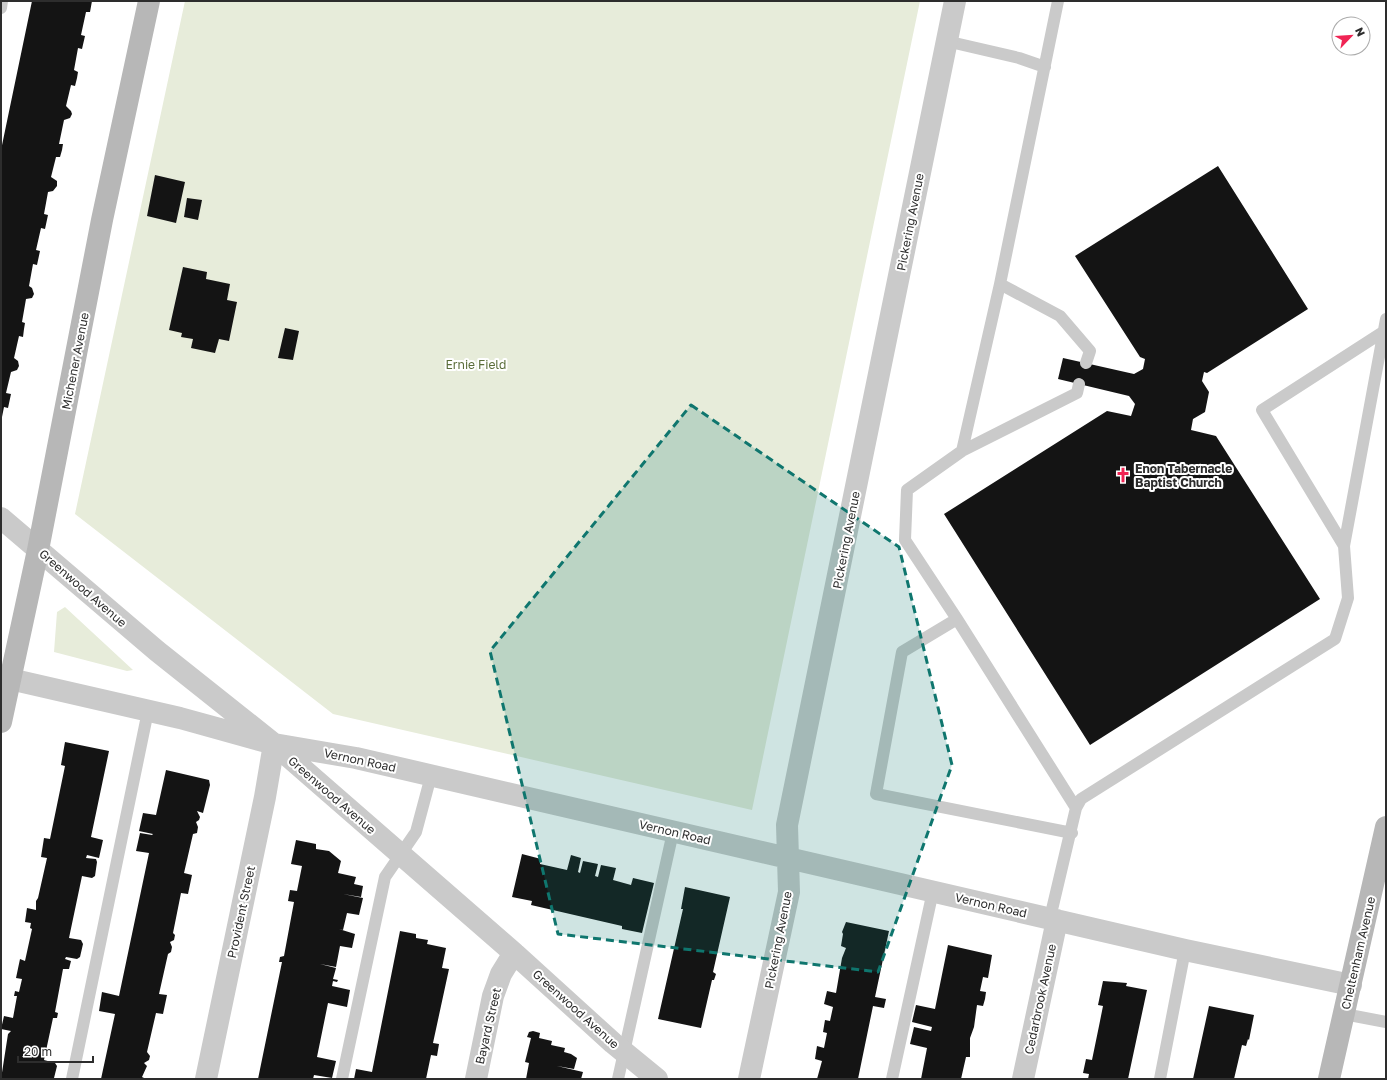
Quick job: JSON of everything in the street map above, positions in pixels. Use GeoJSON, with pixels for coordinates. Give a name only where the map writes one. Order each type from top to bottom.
{"type":"FeatureCollection","features":[{"type":"Feature","properties":{"kind":"street","name":"Michener Avenue"},"geometry":{"type":"LineString","coordinates":[[1,722],[6,678],[38,550],[102,220],[149,1]]}},
{"type":"Feature","properties":{"kind":"street","name":"Pickering Avenue"},"geometry":{"type":"LineString","coordinates":[[749,1079],[788,892],[787,825],[955,1]]}},
{"type":"Feature","properties":{"kind":"street","name":"Greenwood Avenue"},"geometry":{"type":"LineString","coordinates":[[1,518],[157,651],[274,744],[514,953],[624,1052],[657,1079]]}},
{"type":"Feature","properties":{"kind":"street","name":"Vernon Road"},"geometry":{"type":"LineString","coordinates":[[6,678],[180,718],[274,744],[356,758],[1185,950],[1351,985]]}},
{"type":"Feature","properties":{"kind":"street","name":"Provident Street"},"geometry":{"type":"LineString","coordinates":[[206,1079],[264,805],[274,744]]}},
{"type":"Feature","properties":{"kind":"street","name":"Cheltenham Avenue"},"geometry":{"type":"LineString","coordinates":[[1329,1079],[1386,827]]}},
{"type":"Feature","properties":{"kind":"street","name":"Cedarbrook Avenue"},"geometry":{"type":"LineString","coordinates":[[1023,1079],[1054,919]]}},
{"type":"Feature","properties":{"kind":"street","name":"Bayard Street"},"geometry":{"type":"LineString","coordinates":[[476,1079],[493,996],[501,974],[514,953]]}},
{"type":"Feature","properties":{"kind":"lane"},"geometry":{"type":"LineString","coordinates":[[1,8],[2,1]]}},
{"type":"Feature","properties":{"kind":"lane"},"geometry":{"type":"LineString","coordinates":[[962,451],[1000,284],[1058,1]]}},
{"type":"Feature","properties":{"kind":"lane"},"geometry":{"type":"LineString","coordinates":[[946,41],[1019,58],[1045,67]]}},
{"type":"Feature","properties":{"kind":"lane"},"geometry":{"type":"LineString","coordinates":[[1000,284],[1060,316],[1090,351],[1086,363]]}},
{"type":"Feature","properties":{"kind":"lane"},"geometry":{"type":"LineString","coordinates":[[1054,919],[1076,808],[1081,799],[1335,639],[1348,598],[1344,546],[1386,319]]}},
{"type":"Feature","properties":{"kind":"lane"},"geometry":{"type":"LineString","coordinates":[[1344,546],[1262,410],[1383,332]]}},
{"type":"Feature","properties":{"kind":"lane"},"geometry":{"type":"LineString","coordinates":[[1076,808],[957,619],[905,540],[907,490],[962,451],[1077,393],[1079,384]]}},
{"type":"Feature","properties":{"kind":"lane"},"geometry":{"type":"LineString","coordinates":[[957,619],[902,652],[876,794],[1072,833]]}},
{"type":"Feature","properties":{"kind":"lane"},"geometry":{"type":"LineString","coordinates":[[72,1079],[148,711]]}},
{"type":"Feature","properties":{"kind":"lane"},"geometry":{"type":"LineString","coordinates":[[342,1079],[385,877],[416,832],[431,776]]}},
{"type":"Feature","properties":{"kind":"lane"},"geometry":{"type":"LineString","coordinates":[[618,1079],[673,832]]}},
{"type":"Feature","properties":{"kind":"lane"},"geometry":{"type":"LineString","coordinates":[[892,1079],[934,891]]}},
{"type":"Feature","properties":{"kind":"lane"},"geometry":{"type":"LineString","coordinates":[[1160,1079],[1185,950]]}},
{"type":"Feature","properties":{"kind":"lane"},"geometry":{"type":"LineString","coordinates":[[1344,1014],[1386,1022]]}},
{"type":"Feature","properties":{"kind":"highlighted area"},"geometry":{"type":"Polygon","coordinates":[[[691,405],[899,547],[952,765],[878,972],[558,934],[490,651],[691,405]]]}},
{"type":"Feature","properties":{"kind":"green space","name":"Ernie Field"},"geometry":{"type":"Polygon","coordinates":[[[185,1],[920,1],[752,810],[333,714],[75,514],[185,1]]]}},
{"type":"Feature","properties":{"kind":"green space"},"geometry":{"type":"Polygon","coordinates":[[[65,607],[133,670],[127,671],[54,652],[57,612],[65,607]]]}},
{"type":"Feature","properties":{"kind":"building"},"geometry":{"type":"Polygon","coordinates":[[[32,1],[92,1],[90,12],[86,12],[81,35],[85,36],[82,49],[78,48],[74,70],[78,72],[77,78],[75,86],[71,85],[66,106],[72,114],[70,118],[64,120],[59,144],[63,144],[62,150],[60,157],[56,157],[51,177],[57,181],[57,186],[53,191],[48,192],[44,214],[48,215],[45,229],[41,228],[36,250],[40,251],[37,265],[33,264],[29,286],[32,288],[34,294],[32,298],[26,299],[22,322],[25,323],[23,337],[19,336],[14,358],[18,361],[19,366],[17,370],[11,372],[6,393],[11,394],[8,408],[4,407],[2,417],[1,150],[32,1]]]}},
{"type":"Feature","properties":{"kind":"building","name":"Enon Tabernacle Baptist Church"},"geometry":{"type":"Polygon","coordinates":[[[1218,166],[1308,309],[1207,373],[1204,372],[1202,381],[1209,392],[1205,412],[1193,419],[1191,430],[1216,436],[1320,599],[1090,745],[944,514],[1107,411],[1131,416],[1135,404],[1129,396],[1058,379],[1063,358],[1134,374],[1143,369],[1145,359],[1140,357],[1075,256],[1218,166]]]}},
{"type":"Feature","properties":{"kind":"building"},"geometry":{"type":"Polygon","coordinates":[[[155,175],[185,182],[176,223],[147,216],[155,175]]]}},
{"type":"Feature","properties":{"kind":"building"},"geometry":{"type":"Polygon","coordinates":[[[187,198],[202,200],[198,220],[184,217],[187,198]]]}},
{"type":"Feature","properties":{"kind":"building"},"geometry":{"type":"Polygon","coordinates":[[[183,267],[207,272],[206,279],[230,284],[227,300],[237,302],[229,341],[219,339],[215,353],[191,348],[193,339],[181,337],[182,333],[169,330],[183,267]]]}},
{"type":"Feature","properties":{"kind":"building"},"geometry":{"type":"Polygon","coordinates":[[[285,328],[299,331],[293,360],[278,358],[285,328]]]}},
{"type":"Feature","properties":{"kind":"building"},"geometry":{"type":"Polygon","coordinates":[[[65,742],[109,751],[91,837],[103,840],[99,858],[87,855],[86,858],[96,859],[95,876],[92,878],[82,876],[69,938],[81,940],[83,944],[80,957],[77,959],[66,957],[65,959],[71,961],[69,969],[63,969],[55,1012],[58,1013],[57,1018],[53,1018],[44,1060],[55,1063],[57,1066],[54,1078],[1,1079],[8,1034],[11,1031],[1,1029],[4,1016],[13,1018],[17,996],[14,996],[15,991],[19,992],[22,979],[16,978],[20,959],[25,961],[32,929],[30,928],[31,923],[25,922],[27,908],[36,910],[36,901],[47,858],[41,857],[44,838],[50,839],[65,766],[61,765],[65,742]]]}},
{"type":"Feature","properties":{"kind":"building"},"geometry":{"type":"Polygon","coordinates":[[[166,770],[209,780],[210,785],[203,813],[197,811],[200,817],[196,822],[198,827],[197,833],[193,834],[184,873],[192,875],[188,894],[181,893],[173,933],[175,935],[174,940],[170,942],[172,947],[171,952],[168,954],[159,994],[167,995],[163,1014],[156,1013],[147,1052],[150,1056],[149,1060],[144,1063],[147,1066],[142,1077],[146,1079],[101,1079],[115,1014],[99,1011],[102,992],[119,996],[149,853],[136,851],[140,833],[153,834],[139,831],[143,813],[156,815],[166,770]]]}},
{"type":"Feature","properties":{"kind":"building"},"geometry":{"type":"Polygon","coordinates":[[[296,840],[316,844],[316,849],[329,851],[341,861],[338,873],[356,877],[354,884],[363,886],[361,897],[343,894],[363,898],[359,915],[347,913],[343,930],[339,929],[355,934],[352,948],[340,946],[336,967],[320,964],[336,968],[333,979],[338,980],[337,982],[333,981],[332,986],[350,990],[347,1007],[328,1003],[317,1057],[336,1061],[332,1078],[314,1075],[313,1079],[258,1079],[282,962],[279,962],[280,957],[284,956],[294,902],[288,901],[290,890],[297,891],[302,866],[291,864],[296,840]]]}},
{"type":"Feature","properties":{"kind":"building"},"geometry":{"type":"Polygon","coordinates":[[[522,854],[541,859],[540,864],[567,870],[571,855],[581,858],[578,872],[580,873],[583,861],[598,864],[595,876],[598,877],[601,865],[616,868],[613,880],[631,885],[633,878],[654,883],[642,933],[622,929],[622,926],[531,905],[532,901],[512,897],[522,854]]]}},
{"type":"Feature","properties":{"kind":"building"},"geometry":{"type":"Polygon","coordinates":[[[685,887],[730,897],[713,972],[716,974],[714,980],[712,980],[701,1028],[658,1019],[683,909],[681,909],[685,887]]]}},
{"type":"Feature","properties":{"kind":"building"},"geometry":{"type":"Polygon","coordinates":[[[846,922],[889,931],[875,997],[886,999],[884,1008],[873,1006],[858,1079],[817,1079],[822,1061],[815,1059],[817,1046],[824,1048],[827,1033],[823,1032],[825,1020],[830,1021],[833,1007],[824,1004],[827,991],[836,993],[842,958],[846,948],[841,946],[842,932],[846,922]]]}},
{"type":"Feature","properties":{"kind":"building"},"geometry":{"type":"Polygon","coordinates":[[[400,931],[416,934],[416,938],[428,940],[427,944],[446,948],[442,968],[449,969],[433,1043],[439,1044],[437,1056],[431,1055],[426,1079],[354,1079],[356,1069],[372,1072],[400,931]]]}},
{"type":"Feature","properties":{"kind":"building"},"geometry":{"type":"Polygon","coordinates":[[[948,945],[992,955],[988,978],[983,977],[980,991],[986,992],[985,999],[983,1006],[977,1005],[974,1027],[970,1038],[970,1057],[966,1057],[961,1079],[921,1079],[927,1048],[910,1044],[914,1027],[931,1031],[932,1027],[912,1022],[916,1005],[935,1009],[948,945]]]}},
{"type":"Feature","properties":{"kind":"building"},"geometry":{"type":"Polygon","coordinates":[[[1103,981],[1127,983],[1126,986],[1147,990],[1128,1079],[1088,1079],[1089,1074],[1083,1073],[1086,1059],[1092,1060],[1103,1006],[1098,1005],[1103,981]]]}},
{"type":"Feature","properties":{"kind":"building"},"geometry":{"type":"Polygon","coordinates":[[[1209,1006],[1254,1015],[1249,1040],[1248,1039],[1246,1046],[1242,1045],[1234,1079],[1193,1079],[1209,1006]]]}},
{"type":"Feature","properties":{"kind":"building"},"geometry":{"type":"Polygon","coordinates":[[[533,1031],[540,1033],[539,1038],[552,1041],[551,1045],[565,1048],[564,1052],[577,1058],[574,1069],[557,1066],[583,1072],[581,1079],[526,1079],[529,1063],[525,1062],[531,1038],[527,1037],[529,1032],[533,1031]]]}},
{"type":"Feature","properties":{"kind":"place","name":"Enon Tabernacle Baptist Church"},"geometry":{"type":"Point","coordinates":[1123,475]}}]}
